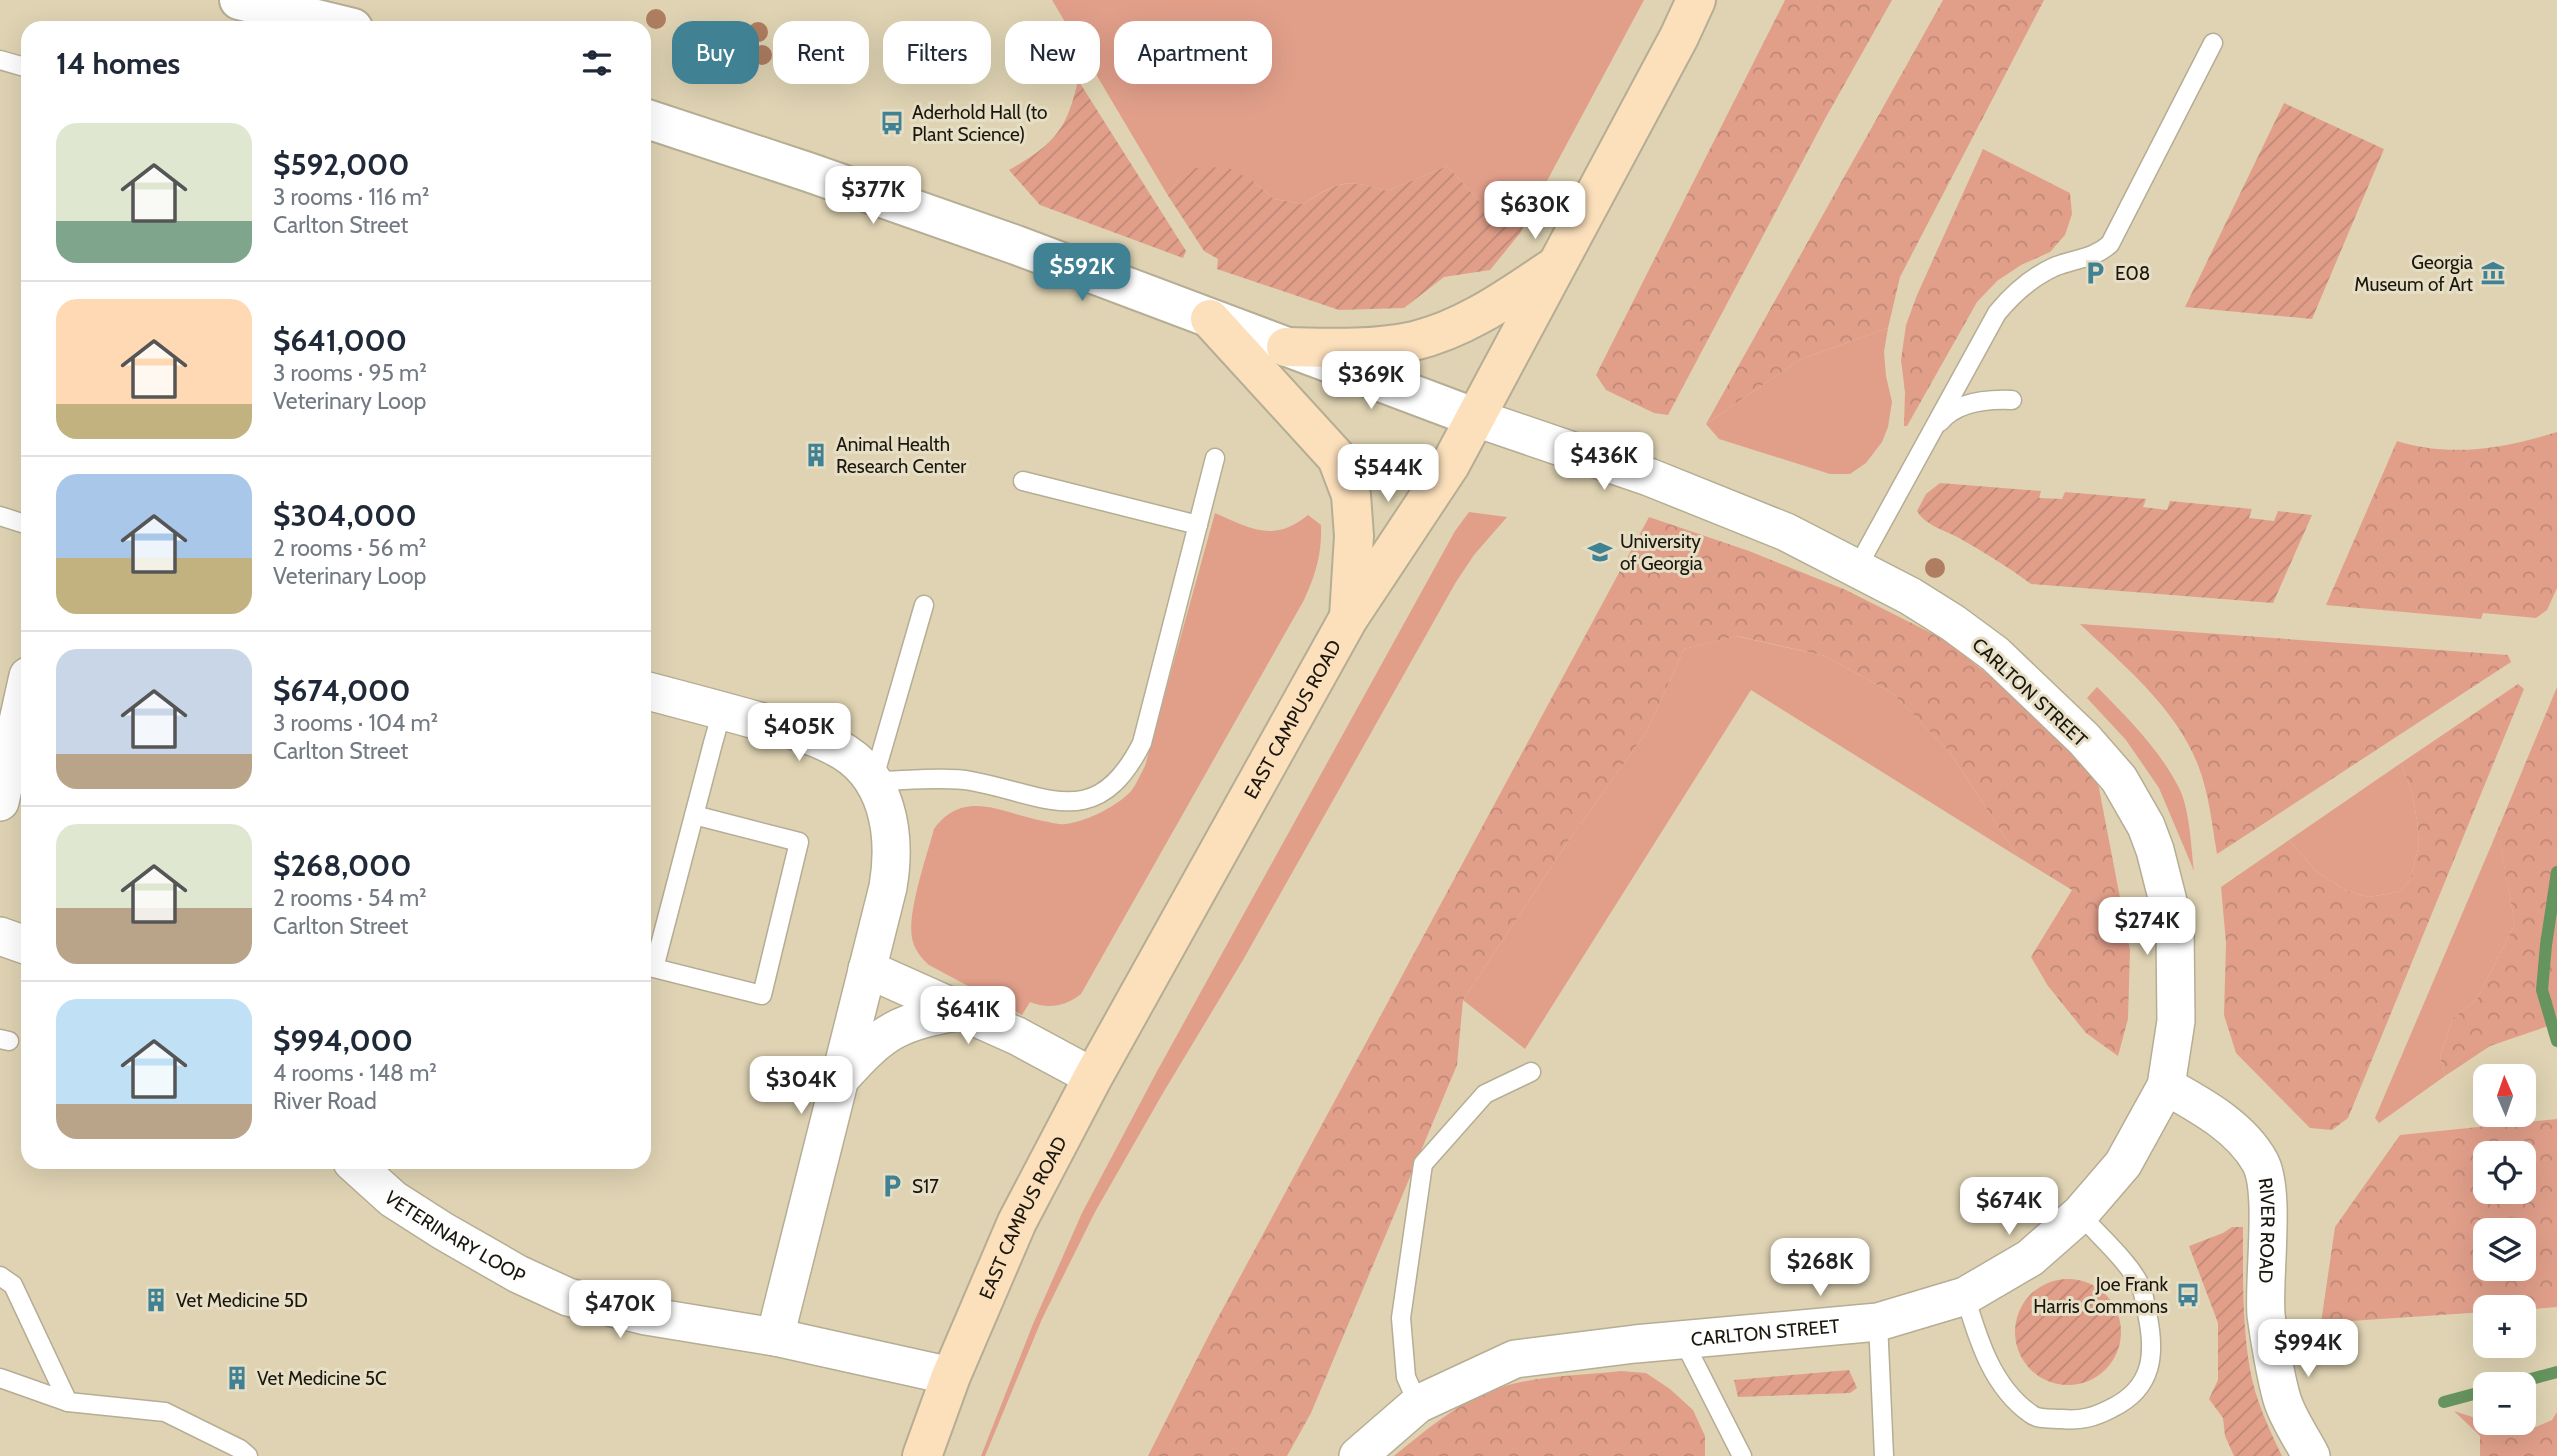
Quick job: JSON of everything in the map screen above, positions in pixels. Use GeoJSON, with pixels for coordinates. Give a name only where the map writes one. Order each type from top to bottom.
{"type":"FeatureCollection","features":[{"type":"Feature","properties":{"kind":"main road","name":"EAST CAMPUS ROAD"},"geometry":{"type":"LineString","coordinates":[[922,1456],[951,1376],[1017,1222],[1093,1077],[1348,619],[1450,465],[1679,37],[1696,0]]}},
{"type":"Feature","properties":{"kind":"main road"},"geometry":{"type":"LineString","coordinates":[[1286,348],[1364,348],[1416,340],[1458,325],[1491,309],[1556,266]]}},
{"type":"Feature","properties":{"kind":"main road"},"geometry":{"type":"LineString","coordinates":[[1210,319],[1337,458],[1351,495],[1354,536],[1348,619]]}},
{"type":"Feature","properties":{"kind":"street"},"geometry":{"type":"LineString","coordinates":[[239,0],[324,21]]}},
{"type":"Feature","properties":{"kind":"street","name":"CARLTON STREET"},"geometry":{"type":"LineString","coordinates":[[651,120],[1003,240],[1476,418],[1674,487],[1787,532],[1942,616],[1995,654],[2084,739],[2119,779],[2140,814],[2155,850],[2175,929],[2176,1021],[2166,1086],[2123,1164],[2080,1214],[2031,1258],[1965,1296],[1878,1322],[1515,1359],[1418,1404],[1358,1456]]}},
{"type":"Feature","properties":{"kind":"street"},"geometry":{"type":"LineString","coordinates":[[651,692],[805,734],[837,747],[859,764],[873,781],[884,800],[889,818],[892,863],[775,1337]]}},
{"type":"Feature","properties":{"kind":"street"},"geometry":{"type":"LineString","coordinates":[[0,802],[21,708]]}},
{"type":"Feature","properties":{"kind":"street"},"geometry":{"type":"LineString","coordinates":[[0,936],[21,944]]}},
{"type":"Feature","properties":{"kind":"street"},"geometry":{"type":"LineString","coordinates":[[867,969],[1017,1036],[1093,1077]]}},
{"type":"Feature","properties":{"kind":"street"},"geometry":{"type":"LineString","coordinates":[[840,1079],[870,1046],[894,1030],[921,1018],[962,1012]]}},
{"type":"Feature","properties":{"kind":"street","name":"RIVER ROAD"},"geometry":{"type":"LineString","coordinates":[[2166,1086],[2214,1114],[2244,1140],[2261,1163],[2267,1200],[2266,1315],[2282,1400],[2311,1456]]}},
{"type":"Feature","properties":{"kind":"street","name":"VETERINARY LOOP"},"geometry":{"type":"LineString","coordinates":[[360,1169],[393,1199],[443,1231],[518,1274],[568,1297],[646,1316],[775,1337],[951,1376]]}},
{"type":"Feature","properties":{"kind":"lane"},"geometry":{"type":"LineString","coordinates":[[1857,568],[2002,306],[2052,268],[2092,256],[2110,243],[2213,43]]}},
{"type":"Feature","properties":{"kind":"lane"},"geometry":{"type":"LineString","coordinates":[[0,60],[21,66]]}},
{"type":"Feature","properties":{"kind":"lane"},"geometry":{"type":"LineString","coordinates":[[1933,429],[1945,416],[1970,404],[1995,399],[2012,400]]}},
{"type":"Feature","properties":{"kind":"lane"},"geometry":{"type":"LineString","coordinates":[[924,605],[873,781],[968,780],[1062,802],[1089,798],[1104,792],[1131,765],[1142,743],[1214,458]]}},
{"type":"Feature","properties":{"kind":"lane"},"geometry":{"type":"LineString","coordinates":[[1023,481],[1198,525]]}},
{"type":"Feature","properties":{"kind":"lane"},"geometry":{"type":"LineString","coordinates":[[0,516],[21,523]]}},
{"type":"Feature","properties":{"kind":"lane"},"geometry":{"type":"LineString","coordinates":[[694,816],[799,842],[762,995],[654,968],[694,816],[722,711]]}},
{"type":"Feature","properties":{"kind":"lane"},"geometry":{"type":"LineString","coordinates":[[1418,1404],[1406,1377],[1401,1318],[1423,1164],[1485,1094],[1531,1072]]}},
{"type":"Feature","properties":{"kind":"lane"},"geometry":{"type":"LineString","coordinates":[[1965,1296],[1977,1337],[1996,1377],[2013,1400],[2034,1417],[2079,1421],[2123,1403],[2138,1390],[2147,1373],[2152,1350],[2146,1305],[2140,1283],[2080,1214]]}},
{"type":"Feature","properties":{"kind":"lane"},"geometry":{"type":"LineString","coordinates":[[0,1276],[13,1284],[68,1402]]}},
{"type":"Feature","properties":{"kind":"lane"},"geometry":{"type":"LineString","coordinates":[[1878,1322],[1884,1456]]}},
{"type":"Feature","properties":{"kind":"lane"},"geometry":{"type":"LineString","coordinates":[[1682,1340],[1742,1456]]}},
{"type":"Feature","properties":{"kind":"lane"},"geometry":{"type":"LineString","coordinates":[[0,1378],[68,1402],[165,1412],[248,1456]]}},
{"type":"Feature","properties":{"kind":"shaded area","name":"University of Georgia"},"geometry":{"type":"Polygon","coordinates":[[[0,0],[2557,0],[2557,1456],[0,1456],[0,0]]]}},
{"type":"Feature","properties":{"kind":"green space"},"geometry":{"type":"Polygon","coordinates":[[[1052,0],[1644,0],[1533,207],[1515,205],[1495,211],[1482,204],[1447,166],[1387,191],[1361,184],[1342,184],[1303,204],[1274,199],[1253,181],[1182,175],[1167,194],[1100,81],[1100,21],[1064,21],[1052,0]]]}},
{"type":"Feature","properties":{"kind":"green space"},"geometry":{"type":"Polygon","coordinates":[[[1785,0],[1892,0],[1826,117],[1668,415],[1654,413],[1606,390],[1596,375],[1785,0]]]}},
{"type":"Feature","properties":{"kind":"green space"},"geometry":{"type":"Polygon","coordinates":[[[1943,0],[2044,0],[1900,277],[1888,328],[1799,360],[1706,424],[1943,0]]]}},
{"type":"Feature","properties":{"kind":"green space"},"geometry":{"type":"Polygon","coordinates":[[[1077,84],[1081,84],[1186,251],[1183,258],[1040,205],[1009,170],[1037,153],[1056,135],[1074,97],[1077,84]]]}},
{"type":"Feature","properties":{"kind":"green space"},"geometry":{"type":"Polygon","coordinates":[[[2284,103],[2384,149],[2312,319],[2185,307],[2284,103]]]}},
{"type":"Feature","properties":{"kind":"green space"},"geometry":{"type":"Polygon","coordinates":[[[1983,149],[2070,193],[2072,214],[2065,235],[2050,252],[2021,265],[1997,281],[1977,302],[1907,426],[1904,426],[1905,392],[1901,360],[1906,325],[1983,149]]]}},
{"type":"Feature","properties":{"kind":"green space"},"geometry":{"type":"Polygon","coordinates":[[[1447,166],[1482,204],[1494,211],[1515,205],[1533,207],[1521,232],[1490,270],[1444,277],[1404,308],[1339,310],[1217,269],[1218,259],[1204,251],[1167,194],[1182,175],[1194,168],[1227,167],[1253,181],[1274,199],[1303,204],[1343,184],[1361,184],[1387,191],[1447,166]]]}},
{"type":"Feature","properties":{"kind":"green space"},"geometry":{"type":"Polygon","coordinates":[[[1888,328],[1884,352],[1892,402],[1888,427],[1882,442],[1866,463],[1850,474],[1830,474],[1719,439],[1706,424],[1799,360],[1888,328]]]}},
{"type":"Feature","properties":{"kind":"green space"},"geometry":{"type":"Polygon","coordinates":[[[2557,432],[2557,588],[2547,610],[2536,618],[2483,613],[2481,619],[2326,605],[2397,441],[2437,449],[2478,449],[2518,443],[2557,432]]]}},
{"type":"Feature","properties":{"kind":"green space"},"geometry":{"type":"Polygon","coordinates":[[[1940,483],[2041,491],[2039,498],[2062,499],[2065,492],[2146,499],[2143,507],[2167,510],[2170,501],[2252,509],[2249,518],[2274,521],[2278,511],[2312,515],[2273,603],[2031,584],[1987,554],[1921,516],[1917,511],[1926,494],[1940,483]]]}},
{"type":"Feature","properties":{"kind":"green space"},"geometry":{"type":"Polygon","coordinates":[[[1469,512],[1507,517],[1474,555],[1456,582],[1243,960],[1095,1212],[1042,1319],[985,1456],[981,1456],[1033,1324],[1082,1213],[1155,1075],[1455,531],[1469,512]]]}},
{"type":"Feature","properties":{"kind":"green space"},"geometry":{"type":"Polygon","coordinates":[[[1215,513],[1251,528],[1273,531],[1296,524],[1308,515],[1321,525],[1319,555],[1312,581],[1304,600],[1081,994],[1056,1006],[1030,1002],[1022,1015],[929,965],[914,946],[912,914],[934,829],[946,816],[971,806],[999,809],[1057,824],[1073,823],[1110,807],[1132,790],[1145,766],[1215,513]]]}},
{"type":"Feature","properties":{"kind":"green space"},"geometry":{"type":"Polygon","coordinates":[[[1649,517],[1749,551],[1846,590],[1945,640],[2026,705],[2098,783],[2130,950],[2128,1019],[2118,1056],[2086,1033],[2048,986],[2031,957],[2072,890],[2018,857],[1949,751],[1892,693],[1825,656],[1737,636],[1684,649],[1647,731],[1567,843],[1463,1000],[1457,1065],[1311,1413],[1287,1456],[1148,1456],[1213,1327],[1649,517]]]}},
{"type":"Feature","properties":{"kind":"green space"},"geometry":{"type":"Polygon","coordinates":[[[2080,624],[2508,655],[2511,662],[2217,854],[2205,787],[2188,744],[2147,688],[2080,624]]]}},
{"type":"Feature","properties":{"kind":"green space"},"geometry":{"type":"Polygon","coordinates":[[[1736,636],[1825,656],[1892,693],[1949,751],[2018,857],[1751,690],[1525,1049],[1463,1000],[1567,843],[1647,731],[1684,649],[1736,636]]]}},
{"type":"Feature","properties":{"kind":"green space"},"geometry":{"type":"Polygon","coordinates":[[[2518,684],[2524,689],[2348,1118],[2332,1130],[2310,1128],[2236,1053],[2224,1015],[2226,943],[2221,887],[2289,840],[2317,872],[2347,891],[2368,897],[2399,892],[2410,880],[2419,845],[2412,793],[2401,763],[2518,684]]]}},
{"type":"Feature","properties":{"kind":"green space"},"geometry":{"type":"Polygon","coordinates":[[[2097,687],[2153,748],[2180,790],[2188,819],[2194,871],[2159,788],[2126,740],[2087,698],[2097,687]]]}},
{"type":"Feature","properties":{"kind":"green space"},"geometry":{"type":"Polygon","coordinates":[[[2557,687],[2557,1023],[2490,1046],[2445,1076],[2440,1057],[2453,1018],[2477,999],[2515,924],[2500,844],[2491,846],[2557,687]]]}},
{"type":"Feature","properties":{"kind":"green space"},"geometry":{"type":"Polygon","coordinates":[[[2401,763],[2412,793],[2419,845],[2410,880],[2399,892],[2368,897],[2347,891],[2317,872],[2289,840],[2401,763]]]}},
{"type":"Feature","properties":{"kind":"green space"},"geometry":{"type":"Polygon","coordinates":[[[2500,843],[2515,924],[2477,999],[2453,1018],[2440,1057],[2445,1076],[2379,1123],[2375,1118],[2491,846],[2500,843]]]}},
{"type":"Feature","properties":{"kind":"green space"},"geometry":{"type":"Polygon","coordinates":[[[2557,1119],[2557,1307],[2536,1309],[2536,1295],[2473,1295],[2473,1313],[2321,1323],[2335,1227],[2400,1135],[2478,1127],[2536,1127],[2536,1121],[2557,1119]]]}},
{"type":"Feature","properties":{"kind":"green space"},"geometry":{"type":"Polygon","coordinates":[[[2232,1227],[2243,1227],[2244,1316],[2252,1380],[2263,1414],[2282,1456],[2234,1456],[2225,1436],[2223,1418],[2209,1399],[2218,1380],[2218,1323],[2189,1246],[2232,1227]]]}},
{"type":"Feature","properties":{"kind":"green space"},"geometry":{"type":"Polygon","coordinates":[[[2068,1279],[2088,1283],[2106,1294],[2117,1312],[2121,1332],[2117,1352],[2106,1370],[2088,1381],[2068,1385],[2048,1381],[2030,1370],[2019,1352],[2015,1332],[2019,1312],[2030,1294],[2048,1283],[2068,1279]]]}},
{"type":"Feature","properties":{"kind":"green space"},"geometry":{"type":"Polygon","coordinates":[[[1849,1370],[1857,1388],[1850,1393],[1738,1397],[1734,1380],[1849,1370]]]}},
{"type":"Feature","properties":{"kind":"green space"},"geometry":{"type":"Polygon","coordinates":[[[1621,1371],[1646,1373],[1670,1389],[1693,1410],[1705,1436],[1705,1456],[1394,1456],[1450,1413],[1475,1398],[1504,1386],[1537,1379],[1621,1371]]]}},
{"type":"Feature","properties":{"kind":"green space"},"geometry":{"type":"Polygon","coordinates":[[[2454,1411],[2473,1417],[2473,1429],[2454,1411]]]}},
{"type":"Feature","properties":{"kind":"green space"},"geometry":{"type":"Polygon","coordinates":[[[2557,1412],[2557,1456],[2480,1456],[2480,1436],[2536,1435],[2536,1427],[2552,1420],[2557,1412]]]}},
{"type":"Feature","properties":{"kind":"waterway"},"geometry":{"type":"LineString","coordinates":[[2557,872],[2542,990],[2557,1041]]}},
{"type":"Feature","properties":{"kind":"waterway"},"geometry":{"type":"LineString","coordinates":[[2536,1378],[2557,1372]]}},
{"type":"Feature","properties":{"kind":"waterway"},"geometry":{"type":"LineString","coordinates":[[2444,1402],[2473,1394]]}},
{"type":"Feature","properties":{"kind":"place","name":"Aderhold Hall (to Plant Science)"},"geometry":{"type":"Point","coordinates":[892,123]}},
{"type":"Feature","properties":{"kind":"place","name":"E08"},"geometry":{"type":"Point","coordinates":[2095,273]}},
{"type":"Feature","properties":{"kind":"place","name":"Georgia Museum of Art"},"geometry":{"type":"Point","coordinates":[2493,273]}},
{"type":"Feature","properties":{"kind":"place","name":"Animal Health Research Center"},"geometry":{"type":"Point","coordinates":[816,455]}},
{"type":"Feature","properties":{"kind":"place","name":"University of Georgia"},"geometry":{"type":"Point","coordinates":[1600,552]}},
{"type":"Feature","properties":{"kind":"place","name":"S17"},"geometry":{"type":"Point","coordinates":[892,1186]}},
{"type":"Feature","properties":{"kind":"place","name":"Joe Frank Harris Commons"},"geometry":{"type":"Point","coordinates":[2188,1295]}},
{"type":"Feature","properties":{"kind":"place","name":"Vet Medicine 5D"},"geometry":{"type":"Point","coordinates":[156,1300]}},
{"type":"Feature","properties":{"kind":"place","name":"Vet Medicine 5C"},"geometry":{"type":"Point","coordinates":[237,1378]}}]}
